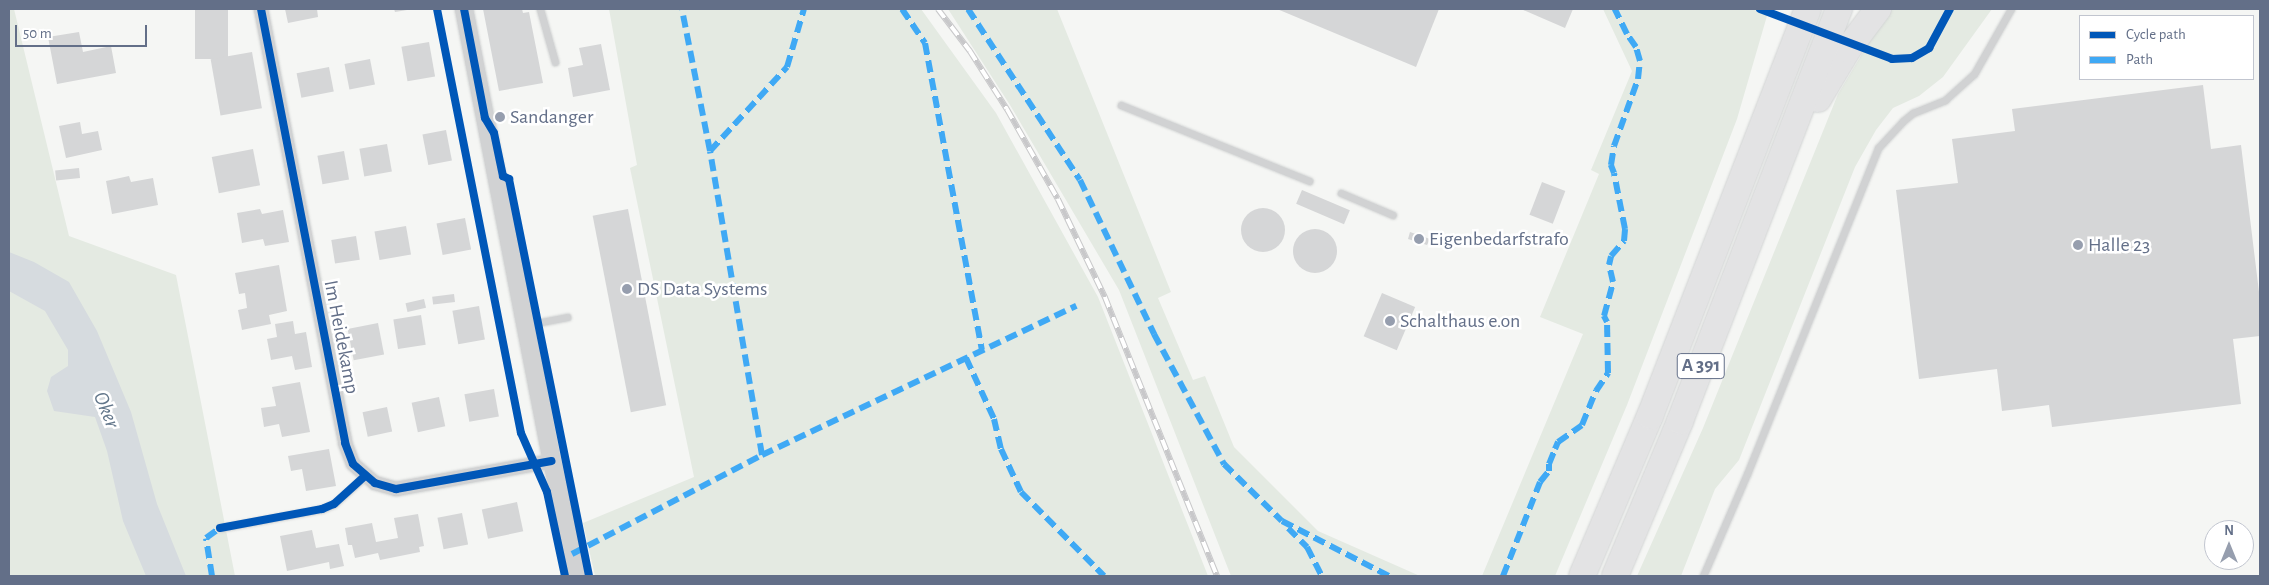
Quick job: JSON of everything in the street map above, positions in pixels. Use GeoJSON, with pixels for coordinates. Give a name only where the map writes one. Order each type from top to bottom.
{"type":"FeatureCollection","features":[{"type":"Feature","properties":{"kind":"highway"},"geometry":{"type":"LineString","coordinates":[[1756,146],[1788,9]]}},
{"type":"Feature","properties":{"kind":"highway","name":"A 391"},"geometry":{"type":"LineString","coordinates":[[1582,576],[1650,416],[1808,9]]}},
{"type":"Feature","properties":{"kind":"highway","name":"A 391"},"geometry":{"type":"LineString","coordinates":[[1615,576],[1680,421],[1839,9]]}},
{"type":"Feature","properties":{"kind":"highway"},"geometry":{"type":"LineString","coordinates":[[1784,155],[1848,50],[1878,9]]}},
{"type":"Feature","properties":{"kind":"street","name":"Im Heidekamp"},"geometry":{"type":"LineString","coordinates":[[261,9],[345,443],[353,464],[366,476],[385,487],[410,488],[552,461]]}},
{"type":"Feature","properties":{"kind":"street"},"geometry":{"type":"LineString","coordinates":[[464,9],[552,461],[578,576]]}},
{"type":"Feature","properties":{"kind":"lane"},"geometry":{"type":"LineString","coordinates":[[540,9],[555,62]]}},
{"type":"Feature","properties":{"kind":"lane"},"geometry":{"type":"LineString","coordinates":[[1703,576],[1747,474],[1878,148],[1884,138],[1913,113],[1945,100],[1974,74],[2011,9]]}},
{"type":"Feature","properties":{"kind":"lane"},"geometry":{"type":"LineString","coordinates":[[1120,105],[1309,181]]}},
{"type":"Feature","properties":{"kind":"lane"},"geometry":{"type":"LineString","coordinates":[[1340,193],[1393,216]]}},
{"type":"Feature","properties":{"kind":"lane"},"geometry":{"type":"LineString","coordinates":[[525,325],[567,317]]}},
{"type":"Feature","properties":{"kind":"lane"},"geometry":{"type":"LineString","coordinates":[[220,528],[322,509],[334,504],[366,476]]}},
{"type":"Feature","properties":{"kind":"shaded area"},"geometry":{"type":"Polygon","coordinates":[[[9,9],[14,9],[69,236],[176,275],[235,576],[9,576],[9,9]]]}},
{"type":"Feature","properties":{"kind":"shaded area"},"geometry":{"type":"Polygon","coordinates":[[[609,9],[921,9],[996,113],[1098,297],[1208,576],[595,576],[583,523],[694,477],[630,168],[637,165],[609,9]]]}},
{"type":"Feature","properties":{"kind":"shaded area"},"geometry":{"type":"Polygon","coordinates":[[[948,9],[1057,9],[1171,292],[1158,298],[1193,380],[1205,376],[1234,447],[1318,531],[1420,576],[1231,576],[1119,290],[1010,105],[948,9]]]}},
{"type":"Feature","properties":{"kind":"shaded area"},"geometry":{"type":"Polygon","coordinates":[[[1603,9],[1769,9],[1737,119],[1627,405],[1555,576],[1482,576],[1583,334],[1540,317],[1599,174],[1591,170],[1632,71],[1603,9]]]}},
{"type":"Feature","properties":{"kind":"shaded area"},"geometry":{"type":"Polygon","coordinates":[[[1889,9],[1992,9],[1943,77],[1919,96],[1893,108],[1876,130],[1855,167],[1739,460],[1715,489],[1681,576],[1637,576],[1703,428],[1838,94],[1889,9]]]}},
{"type":"Feature","properties":{"kind":"water","name":"Oker"},"geometry":{"type":"Polygon","coordinates":[[[9,252],[34,262],[69,282],[97,331],[131,412],[157,504],[186,576],[146,576],[123,521],[107,451],[95,417],[54,411],[47,391],[51,377],[68,366],[68,350],[45,311],[9,291],[9,252]]]}},
{"type":"Feature","properties":{"kind":"building"},"geometry":{"type":"Polygon","coordinates":[[[195,9],[228,9],[228,59],[195,59],[195,9]]]}},
{"type":"Feature","properties":{"kind":"building"},"geometry":{"type":"Polygon","coordinates":[[[285,9],[317,9],[318,17],[288,23],[285,9]]]}},
{"type":"Feature","properties":{"kind":"building"},"geometry":{"type":"Polygon","coordinates":[[[394,9],[407,9],[407,10],[395,12],[394,9]]]}},
{"type":"Feature","properties":{"kind":"building"},"geometry":{"type":"Polygon","coordinates":[[[483,9],[522,9],[523,13],[529,12],[543,83],[499,91],[483,9]]]}},
{"type":"Feature","properties":{"kind":"building"},"geometry":{"type":"Polygon","coordinates":[[[1277,9],[1439,9],[1416,67],[1277,9]]]}},
{"type":"Feature","properties":{"kind":"building"},"geometry":{"type":"Polygon","coordinates":[[[1521,9],[1573,9],[1565,28],[1521,9]]]}},
{"type":"Feature","properties":{"kind":"building"},"geometry":{"type":"Polygon","coordinates":[[[79,32],[83,52],[111,46],[116,73],[57,84],[48,37],[79,32]]]}},
{"type":"Feature","properties":{"kind":"building"},"geometry":{"type":"Polygon","coordinates":[[[429,42],[435,76],[408,81],[401,47],[429,42]]]}},
{"type":"Feature","properties":{"kind":"building"},"geometry":{"type":"Polygon","coordinates":[[[601,44],[610,90],[573,97],[568,68],[583,65],[579,48],[601,44]]]}},
{"type":"Feature","properties":{"kind":"building"},"geometry":{"type":"Polygon","coordinates":[[[252,52],[262,108],[221,115],[211,59],[252,52]]]}},
{"type":"Feature","properties":{"kind":"building"},"geometry":{"type":"Polygon","coordinates":[[[370,59],[375,85],[349,89],[344,64],[370,59]]]}},
{"type":"Feature","properties":{"kind":"building"},"geometry":{"type":"Polygon","coordinates":[[[329,67],[334,92],[301,98],[297,73],[329,67]]]}},
{"type":"Feature","properties":{"kind":"building","name":"Halle 23"},"geometry":{"type":"Polygon","coordinates":[[[2203,85],[2211,149],[2241,145],[2260,300],[2260,336],[2233,339],[2241,404],[2052,427],[2049,405],[2002,411],[1997,369],[1919,379],[1896,190],[1958,183],[1952,139],[2015,131],[2012,109],[2203,85]]]}},
{"type":"Feature","properties":{"kind":"building"},"geometry":{"type":"Polygon","coordinates":[[[80,122],[82,134],[98,131],[102,150],[66,158],[59,126],[80,122]]]}},
{"type":"Feature","properties":{"kind":"building"},"geometry":{"type":"Polygon","coordinates":[[[446,130],[452,160],[428,165],[422,135],[446,130]]]}},
{"type":"Feature","properties":{"kind":"building"},"geometry":{"type":"Polygon","coordinates":[[[387,144],[392,172],[364,176],[359,149],[387,144]]]}},
{"type":"Feature","properties":{"kind":"building"},"geometry":{"type":"Polygon","coordinates":[[[253,149],[260,185],[219,193],[212,157],[253,149]]]}},
{"type":"Feature","properties":{"kind":"building"},"geometry":{"type":"Polygon","coordinates":[[[344,151],[349,180],[322,184],[317,156],[344,151]]]}},
{"type":"Feature","properties":{"kind":"building"},"geometry":{"type":"Polygon","coordinates":[[[79,168],[80,178],[56,180],[55,171],[79,168]]]}},
{"type":"Feature","properties":{"kind":"building"},"geometry":{"type":"Polygon","coordinates":[[[129,176],[131,182],[153,178],[158,205],[112,214],[106,181],[129,176]]]}},
{"type":"Feature","properties":{"kind":"building"},"geometry":{"type":"Polygon","coordinates":[[[1542,182],[1565,191],[1553,224],[1529,215],[1542,182]]]}},
{"type":"Feature","properties":{"kind":"building"},"geometry":{"type":"Polygon","coordinates":[[[1302,190],[1350,210],[1344,224],[1296,204],[1302,190]]]}},
{"type":"Feature","properties":{"kind":"building"},"geometry":{"type":"Polygon","coordinates":[[[1263,208],[1275,212],[1281,218],[1285,230],[1281,242],[1275,248],[1263,252],[1251,248],[1245,242],[1241,230],[1245,218],[1251,212],[1263,208]]]}},
{"type":"Feature","properties":{"kind":"building"},"geometry":{"type":"Polygon","coordinates":[[[260,209],[262,214],[283,210],[289,242],[265,246],[263,239],[242,243],[237,213],[260,209]]]}},
{"type":"Feature","properties":{"kind":"building"},"geometry":{"type":"Polygon","coordinates":[[[628,209],[666,405],[631,412],[593,216],[628,209]]]}},
{"type":"Feature","properties":{"kind":"building"},"geometry":{"type":"Polygon","coordinates":[[[465,218],[471,249],[443,255],[437,224],[465,218]]]}},
{"type":"Feature","properties":{"kind":"building"},"geometry":{"type":"Polygon","coordinates":[[[406,226],[411,255],[380,260],[374,232],[406,226]]]}},
{"type":"Feature","properties":{"kind":"building"},"geometry":{"type":"Polygon","coordinates":[[[1315,229],[1327,233],[1333,239],[1337,251],[1333,263],[1327,269],[1315,273],[1303,269],[1297,263],[1293,251],[1297,239],[1303,233],[1315,229]]]}},
{"type":"Feature","properties":{"kind":"building","name":"Eigenbedarfstrafo"},"geometry":{"type":"Polygon","coordinates":[[[1410,232],[1430,239],[1427,245],[1408,239],[1410,232]]]}},
{"type":"Feature","properties":{"kind":"building"},"geometry":{"type":"Polygon","coordinates":[[[356,236],[360,260],[335,264],[331,240],[356,236]]]}},
{"type":"Feature","properties":{"kind":"building"},"geometry":{"type":"Polygon","coordinates":[[[279,265],[287,311],[269,315],[271,324],[242,330],[238,310],[247,308],[245,293],[239,294],[235,273],[279,265]]]}},
{"type":"Feature","properties":{"kind":"building","name":"Schalthaus e.on"},"geometry":{"type":"Polygon","coordinates":[[[1382,293],[1415,307],[1397,350],[1364,336],[1382,293]]]}},
{"type":"Feature","properties":{"kind":"building"},"geometry":{"type":"Polygon","coordinates":[[[454,294],[455,302],[433,305],[432,297],[454,294]]]}},
{"type":"Feature","properties":{"kind":"building"},"geometry":{"type":"Polygon","coordinates":[[[424,299],[426,308],[408,312],[405,303],[424,299]]]}},
{"type":"Feature","properties":{"kind":"building"},"geometry":{"type":"Polygon","coordinates":[[[479,306],[485,339],[458,344],[452,311],[479,306]]]}},
{"type":"Feature","properties":{"kind":"building"},"geometry":{"type":"Polygon","coordinates":[[[421,315],[426,345],[398,349],[393,319],[421,315]]]}},
{"type":"Feature","properties":{"kind":"building"},"geometry":{"type":"Polygon","coordinates":[[[293,321],[295,334],[306,332],[312,367],[295,370],[292,356],[271,360],[267,339],[277,337],[275,324],[293,321]]]}},
{"type":"Feature","properties":{"kind":"building"},"geometry":{"type":"Polygon","coordinates":[[[378,323],[384,354],[354,360],[348,329],[378,323]]]}},
{"type":"Feature","properties":{"kind":"building"},"geometry":{"type":"Polygon","coordinates":[[[300,382],[310,432],[282,437],[279,424],[264,427],[261,408],[276,406],[272,387],[300,382]]]}},
{"type":"Feature","properties":{"kind":"building"},"geometry":{"type":"Polygon","coordinates":[[[494,389],[499,417],[469,422],[464,394],[494,389]]]}},
{"type":"Feature","properties":{"kind":"building"},"geometry":{"type":"Polygon","coordinates":[[[439,397],[445,426],[418,432],[412,403],[439,397]]]}},
{"type":"Feature","properties":{"kind":"building"},"geometry":{"type":"Polygon","coordinates":[[[387,407],[392,431],[368,437],[363,412],[387,407]]]}},
{"type":"Feature","properties":{"kind":"building"},"geometry":{"type":"Polygon","coordinates":[[[329,449],[336,486],[306,491],[302,469],[291,471],[288,456],[329,449]]]}},
{"type":"Feature","properties":{"kind":"building"},"geometry":{"type":"Polygon","coordinates":[[[517,502],[523,531],[488,539],[482,509],[517,502]]]}},
{"type":"Feature","properties":{"kind":"building"},"geometry":{"type":"Polygon","coordinates":[[[462,513],[468,544],[444,549],[437,518],[462,513]]]}},
{"type":"Feature","properties":{"kind":"building"},"geometry":{"type":"Polygon","coordinates":[[[418,514],[424,546],[419,547],[420,552],[380,560],[378,553],[355,558],[352,545],[348,545],[345,528],[372,523],[376,542],[398,538],[394,518],[418,514]]]}},
{"type":"Feature","properties":{"kind":"building"},"geometry":{"type":"Polygon","coordinates":[[[312,530],[316,548],[339,544],[344,566],[330,569],[329,562],[287,571],[280,536],[312,530]]]}},
{"type":"Feature","properties":{"kind":"railway"},"geometry":{"type":"LineString","coordinates":[[938,9],[970,51],[1007,109],[1058,199],[1105,297],[1217,576]]}},
{"type":"Feature","properties":{"kind":"marked path"},"geometry":{"type":"LineString","coordinates":[[572,554],[762,455],[710,151],[682,9]]}},
{"type":"Feature","properties":{"kind":"marked path"},"geometry":{"type":"LineString","coordinates":[[710,151],[787,67],[804,9]]}},
{"type":"Feature","properties":{"kind":"marked path"},"geometry":{"type":"LineString","coordinates":[[902,9],[925,43],[982,350]]}},
{"type":"Feature","properties":{"kind":"marked path"},"geometry":{"type":"LineString","coordinates":[[968,9],[1080,180],[1154,334],[1224,464],[1282,521],[1389,576]]}},
{"type":"Feature","properties":{"kind":"marked path"},"geometry":{"type":"LineString","coordinates":[[1503,576],[1540,482],[1549,471],[1549,464],[1558,442],[1582,425],[1596,391],[1608,373],[1607,322],[1604,316],[1613,282],[1609,265],[1611,256],[1624,241],[1625,229],[1611,165],[1614,146],[1638,79],[1640,61],[1636,47],[1627,34],[1615,9]]}},
{"type":"Feature","properties":{"kind":"marked path"},"geometry":{"type":"LineString","coordinates":[[762,455],[1076,306]]}},
{"type":"Feature","properties":{"kind":"marked path"},"geometry":{"type":"LineString","coordinates":[[966,358],[994,419],[1001,449],[1021,492],[1104,576]]}},
{"type":"Feature","properties":{"kind":"marked path"},"geometry":{"type":"LineString","coordinates":[[212,576],[206,538],[220,528]]}},
{"type":"Feature","properties":{"kind":"marked path"},"geometry":{"type":"LineString","coordinates":[[1288,528],[1307,547],[1322,576]]}},
{"type":"Feature","properties":{"kind":"cycle path"},"geometry":{"type":"LineString","coordinates":[[261,9],[345,443],[353,464],[375,483],[396,489],[552,461]]}},
{"type":"Feature","properties":{"kind":"cycle path"},"geometry":{"type":"LineString","coordinates":[[437,9],[521,433],[547,492],[565,576]]}},
{"type":"Feature","properties":{"kind":"cycle path"},"geometry":{"type":"LineString","coordinates":[[464,9],[485,118],[494,133],[503,176],[509,179],[589,576]]}},
{"type":"Feature","properties":{"kind":"cycle path"},"geometry":{"type":"LineString","coordinates":[[1760,9],[1892,59],[1912,58],[1929,48],[1950,9]]}},
{"type":"Feature","properties":{"kind":"cycle path"},"geometry":{"type":"LineString","coordinates":[[220,528],[322,509],[334,504],[365,476]]}},
{"type":"Feature","properties":{"kind":"place","name":"Sandanger"},"geometry":{"type":"Point","coordinates":[500,117]}},
{"type":"Feature","properties":{"kind":"place","name":"Eigenbedarfstrafo"},"geometry":{"type":"Point","coordinates":[1419,239]}},
{"type":"Feature","properties":{"kind":"place","name":"Halle 23"},"geometry":{"type":"Point","coordinates":[2078,245]}},
{"type":"Feature","properties":{"kind":"place","name":"DS Data Systems"},"geometry":{"type":"Point","coordinates":[627,289]}},
{"type":"Feature","properties":{"kind":"place","name":"Schalthaus e.on"},"geometry":{"type":"Point","coordinates":[1390,321]}}]}
